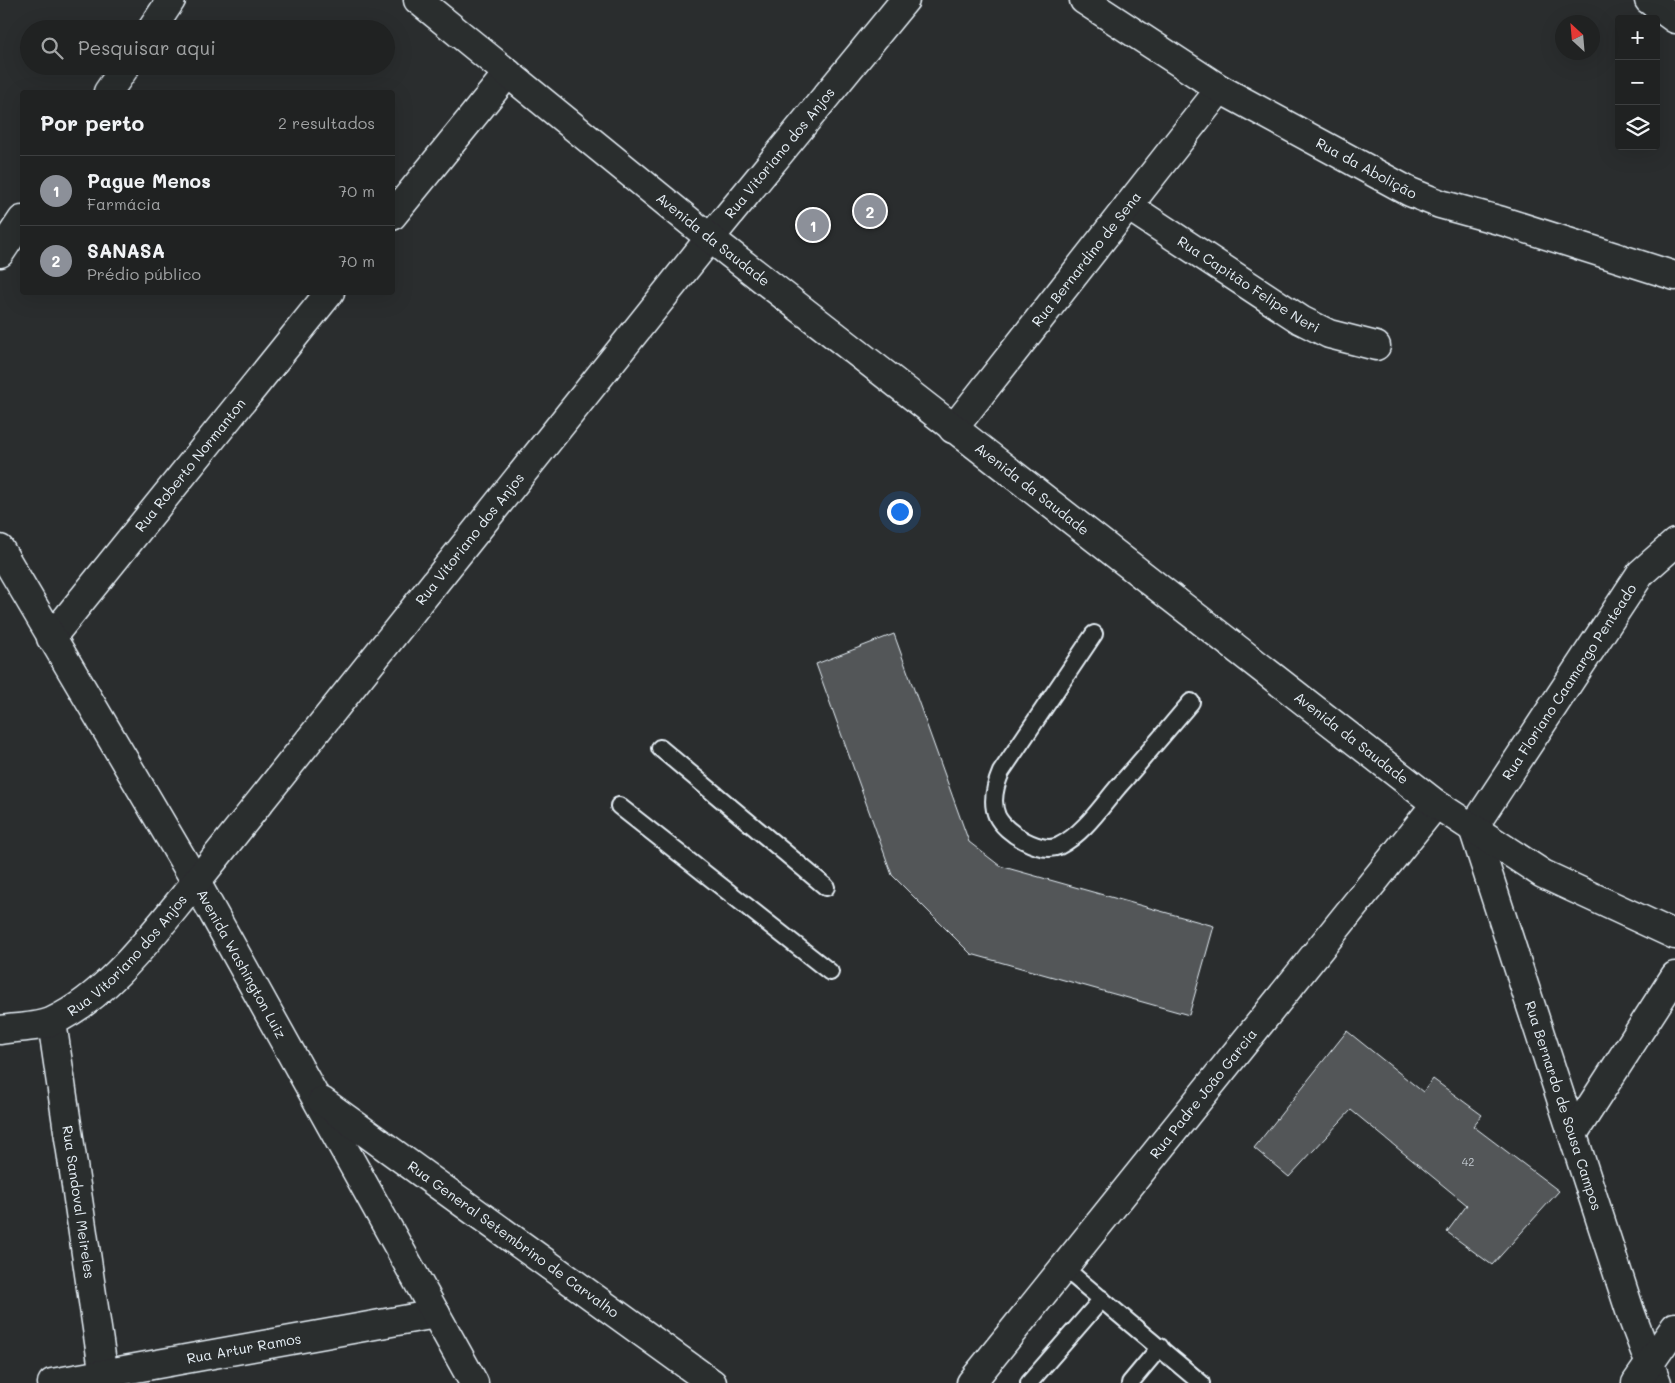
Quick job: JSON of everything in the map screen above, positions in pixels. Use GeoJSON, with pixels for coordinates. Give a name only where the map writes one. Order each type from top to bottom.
{"type":"FeatureCollection","features":[{"type":"Feature","properties":{"kind":"street"},"geometry":{"type":"LineString","coordinates":[[158,20],[171,0]]}},
{"type":"Feature","properties":{"kind":"street","name":"Avenida da Saudade"},"geometry":{"type":"LineString","coordinates":[[418,0],[710,238],[1436,804],[1543,874],[1675,935]]}},
{"type":"Feature","properties":{"kind":"street","name":"Rua Vitoriano dos Anjos"},"geometry":{"type":"LineString","coordinates":[[0,1030],[52,1022],[89,998],[115,975],[196,882],[710,238],[905,0]]}},
{"type":"Feature","properties":{"kind":"street","name":"Rua da Abolição"},"geometry":{"type":"LineString","coordinates":[[1084,0],[1220,89],[1410,192],[1440,204],[1502,221],[1675,276]]}},
{"type":"Feature","properties":{"kind":"street"},"geometry":{"type":"LineString","coordinates":[[1649,0],[1675,19]]}},
{"type":"Feature","properties":{"kind":"street"},"geometry":{"type":"LineString","coordinates":[[395,212],[508,73]]}},
{"type":"Feature","properties":{"kind":"street"},"geometry":{"type":"LineString","coordinates":[[109,90],[120,75]]}},
{"type":"Feature","properties":{"kind":"street","name":"Rua Bernardino de Sena"},"geometry":{"type":"LineString","coordinates":[[953,429],[1220,89]]}},
{"type":"Feature","properties":{"kind":"street","name":"Rua Capitão Felipe Neri"},"geometry":{"type":"LineString","coordinates":[[1128,206],[1301,320],[1329,334],[1376,346]]}},
{"type":"Feature","properties":{"kind":"street"},"geometry":{"type":"LineString","coordinates":[[0,253],[20,223]]}},
{"type":"Feature","properties":{"kind":"street","name":"Rua Roberto Normanton"},"geometry":{"type":"LineString","coordinates":[[51,638],[328,295]]}},
{"type":"Feature","properties":{"kind":"street","name":"Rua Floriano Caamargo Penteado"},"geometry":{"type":"LineString","coordinates":[[1473,828],[1641,573],[1675,543]]}},
{"type":"Feature","properties":{"kind":"street","name":"Avenida Washington Luiz"},"geometry":{"type":"LineString","coordinates":[[2,556],[196,882],[474,1383]]}},
{"type":"Feature","properties":{"kind":"street","name":"Rua Padre João Garcia"},"geometry":{"type":"LineString","coordinates":[[971,1383],[1436,804]]}},
{"type":"Feature","properties":{"kind":"street","name":"Rua Bernardo de Sousa Campos"},"geometry":{"type":"LineString","coordinates":[[1473,828],[1631,1314],[1648,1377]]}},
{"type":"Feature","properties":{"kind":"street"},"geometry":{"type":"LineString","coordinates":[[1573,1134],[1675,976]]}},
{"type":"Feature","properties":{"kind":"street","name":"Rua Sandoval Meireles"},"geometry":{"type":"LineString","coordinates":[[52,1022],[104,1378]]}},
{"type":"Feature","properties":{"kind":"street","name":"Rua General Setembrino de Carvalho"},"geometry":{"type":"LineString","coordinates":[[315,1096],[712,1383]]}},
{"type":"Feature","properties":{"kind":"street","name":"Rua Artur Ramos"},"geometry":{"type":"LineString","coordinates":[[52,1383],[104,1378],[436,1314]]}},
{"type":"Feature","properties":{"kind":"street"},"geometry":{"type":"LineString","coordinates":[[1648,1377],[1675,1327]]}},
{"type":"Feature","properties":{"kind":"lane"},"geometry":{"type":"LineString","coordinates":[[1094,634],[1001,772],[996,785],[994,802],[998,817],[1009,830],[1025,842],[1044,847],[1058,846],[1087,824],[1191,702]]}},
{"type":"Feature","properties":{"kind":"lane"},"geometry":{"type":"LineString","coordinates":[[660,748],[826,887]]}},
{"type":"Feature","properties":{"kind":"lane"},"geometry":{"type":"LineString","coordinates":[[619,806],[830,972]]}},
{"type":"Feature","properties":{"kind":"lane"},"geometry":{"type":"LineString","coordinates":[[1064,1267],[1201,1383]]}},
{"type":"Feature","properties":{"kind":"lane"},"geometry":{"type":"LineString","coordinates":[[1029,1383],[1102,1299]]}},
{"type":"Feature","properties":{"kind":"lane"},"geometry":{"type":"LineString","coordinates":[[1130,1383],[1160,1347]]}},
{"type":"Feature","properties":{"kind":"building"},"geometry":{"type":"Polygon","coordinates":[[[894,634],[969,842],[1000,866],[1214,926],[1189,1015],[971,954],[892,875],[816,664],[894,634]]]}},
{"type":"Feature","properties":{"kind":"building"},"geometry":{"type":"Polygon","coordinates":[[[1347,1031],[1423,1092],[1433,1079],[1482,1115],[1473,1126],[1559,1191],[1492,1265],[1447,1232],[1467,1205],[1351,1110],[1289,1177],[1254,1148],[1347,1031]]]}},
{"type":"Feature","properties":{"kind":"place","name":"SANASA"},"geometry":{"type":"Point","coordinates":[870,211]}},
{"type":"Feature","properties":{"kind":"place","name":"Pague Menos"},"geometry":{"type":"Point","coordinates":[813,225]}}]}
